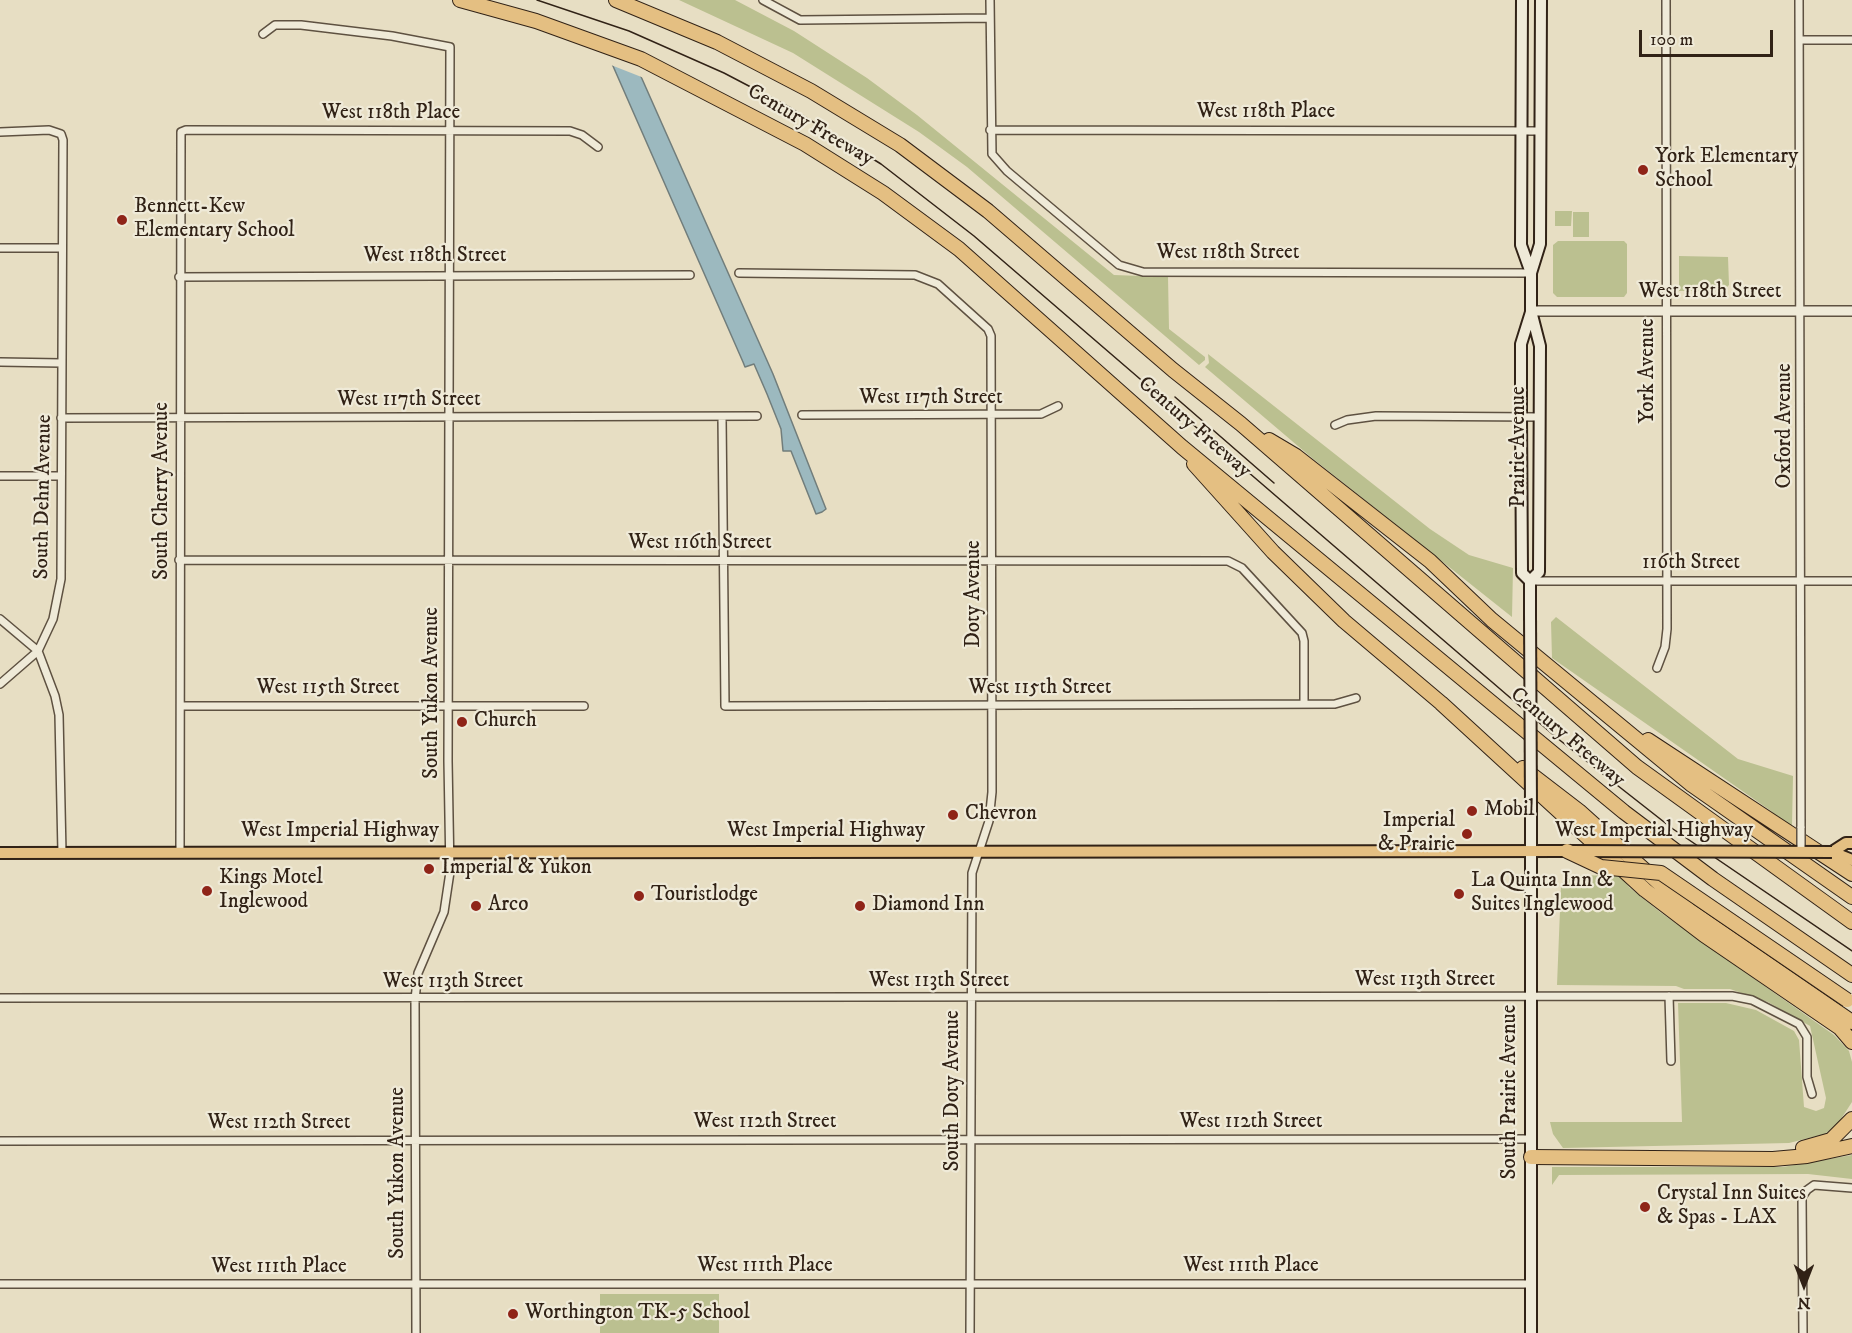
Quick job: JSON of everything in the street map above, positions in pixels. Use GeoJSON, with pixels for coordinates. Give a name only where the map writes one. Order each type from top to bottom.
{"type":"FeatureCollection","features":[{"type":"Feature","properties":{"kind":"highway","name":"Century Freeway"},"geometry":{"type":"LineString","coordinates":[[616,0],[717,42],[811,91],[900,145],[988,211],[1173,370],[1241,424],[1636,767],[1852,922]]}},
{"type":"Feature","properties":{"kind":"highway","name":"Century Freeway"},"geometry":{"type":"LineString","coordinates":[[466,1],[536,21],[641,59],[805,144],[883,193],[960,249],[1182,447],[1624,812],[1713,879],[1852,975]]}},
{"type":"Feature","properties":{"kind":"highway"},"geometry":{"type":"LineString","coordinates":[[1241,424],[1296,456],[1430,561],[1492,620],[1692,785],[1852,897]]}},
{"type":"Feature","properties":{"kind":"highway"},"geometry":{"type":"LineString","coordinates":[[1182,447],[1205,480],[1273,552],[1344,621],[1441,703],[1579,812],[1689,910],[1852,1022]]}},
{"type":"Feature","properties":{"kind":"highway"},"geometry":{"type":"LineString","coordinates":[[1589,702],[1852,874]]}},
{"type":"Feature","properties":{"kind":"highway"},"geometry":{"type":"LineString","coordinates":[[1441,703],[1646,890],[1704,935],[1840,1028],[1852,1042]]}},
{"type":"Feature","properties":{"kind":"highway"},"geometry":{"type":"LineString","coordinates":[[1567,851],[1601,867],[1661,873],[1850,1001]]}},
{"type":"Feature","properties":{"kind":"highway"},"geometry":{"type":"LineString","coordinates":[[1773,1159],[1794,1149],[1815,1147],[1831,1140],[1852,1119]]}},
{"type":"Feature","properties":{"kind":"highway"},"geometry":{"type":"LineString","coordinates":[[1531,1158],[1773,1159],[1807,1156],[1852,1146]]}},
{"type":"Feature","properties":{"kind":"main road","name":"Prairie Avenue"},"geometry":{"type":"LineString","coordinates":[[1522,0],[1521,245],[1531,273]]}},
{"type":"Feature","properties":{"kind":"main road","name":"Prairie Avenue"},"geometry":{"type":"LineString","coordinates":[[1531,851],[1530,581],[1539,572],[1540,346],[1531,311],[1531,273],[1540,244],[1540,0]]}},
{"type":"Feature","properties":{"kind":"main road","name":"Prairie Avenue"},"geometry":{"type":"LineString","coordinates":[[1530,581],[1522,573],[1521,344],[1531,311]]}},
{"type":"Feature","properties":{"kind":"main road","name":"West Imperial Highway"},"geometry":{"type":"LineString","coordinates":[[1832,852],[1846,843],[1852,843]]}},
{"type":"Feature","properties":{"kind":"main road","name":"West Imperial Highway"},"geometry":{"type":"LineString","coordinates":[[0,853],[180,851],[1832,852],[1847,861],[1852,860]]}},
{"type":"Feature","properties":{"kind":"main road","name":"South Prairie Avenue"},"geometry":{"type":"LineString","coordinates":[[1530,1333],[1531,851]]}},
{"type":"Feature","properties":{"kind":"street"},"geometry":{"type":"LineString","coordinates":[[763,0],[800,20],[990,18]]}},
{"type":"Feature","properties":{"kind":"street"},"geometry":{"type":"LineString","coordinates":[[990,0],[990,130]]}},
{"type":"Feature","properties":{"kind":"street","name":"York Avenue"},"geometry":{"type":"LineString","coordinates":[[1657,668],[1663,655],[1667,632],[1666,0]]}},
{"type":"Feature","properties":{"kind":"street","name":"Oxford Avenue"},"geometry":{"type":"LineString","coordinates":[[1799,0],[1803,581],[1801,852]]}},
{"type":"Feature","properties":{"kind":"street","name":"South Yukon Avenue"},"geometry":{"type":"LineString","coordinates":[[263,34],[275,25],[301,25],[392,36],[450,47],[449,891],[444,912],[418,973],[415,999],[416,1333]]}},
{"type":"Feature","properties":{"kind":"street"},"geometry":{"type":"LineString","coordinates":[[1799,40],[1852,40]]}},
{"type":"Feature","properties":{"kind":"street","name":"South Dehn Avenue"},"geometry":{"type":"LineString","coordinates":[[0,132],[49,130],[61,135],[61,579],[53,618],[38,651]]}},
{"type":"Feature","properties":{"kind":"street","name":"West 118th Place"},"geometry":{"type":"LineString","coordinates":[[181,132],[186,130],[570,131],[582,135],[598,147]]}},
{"type":"Feature","properties":{"kind":"street","name":"West 118th Place"},"geometry":{"type":"LineString","coordinates":[[990,130],[1541,131]]}},
{"type":"Feature","properties":{"kind":"street","name":"West 118th Street"},"geometry":{"type":"LineString","coordinates":[[990,130],[992,154],[1007,171],[1119,265],[1131,270],[1169,273],[1531,273]]}},
{"type":"Feature","properties":{"kind":"street","name":"South Cherry Avenue"},"geometry":{"type":"LineString","coordinates":[[180,851],[181,132]]}},
{"type":"Feature","properties":{"kind":"street"},"geometry":{"type":"LineString","coordinates":[[0,248],[62,248]]}},
{"type":"Feature","properties":{"kind":"street","name":"Doty Avenue"},"geometry":{"type":"LineString","coordinates":[[739,273],[899,273],[925,277],[938,284],[988,329],[992,336],[992,792],[989,821],[980,851]]}},
{"type":"Feature","properties":{"kind":"street","name":"West 118th Street"},"geometry":{"type":"LineString","coordinates":[[179,276],[690,275]]}},
{"type":"Feature","properties":{"kind":"street","name":"West 118th Street"},"geometry":{"type":"LineString","coordinates":[[1531,311],[1852,311]]}},
{"type":"Feature","properties":{"kind":"street"},"geometry":{"type":"LineString","coordinates":[[0,362],[61,363]]}},
{"type":"Feature","properties":{"kind":"street","name":"West 117th Street"},"geometry":{"type":"LineString","coordinates":[[802,415],[991,416],[1041,414],[1058,406]]}},
{"type":"Feature","properties":{"kind":"street","name":"West 117th Street"},"geometry":{"type":"LineString","coordinates":[[61,418],[757,416]]}},
{"type":"Feature","properties":{"kind":"street"},"geometry":{"type":"LineString","coordinates":[[1335,425],[1347,420],[1376,416],[1539,417]]}},
{"type":"Feature","properties":{"kind":"street"},"geometry":{"type":"LineString","coordinates":[[722,417],[723,561]]}},
{"type":"Feature","properties":{"kind":"street"},"geometry":{"type":"LineString","coordinates":[[0,476],[61,476]]}},
{"type":"Feature","properties":{"kind":"street","name":"West 116th Street"},"geometry":{"type":"LineString","coordinates":[[179,560],[1221,560],[1242,568],[1302,633],[1304,704]]}},
{"type":"Feature","properties":{"kind":"street","name":"West 115th Street"},"geometry":{"type":"LineString","coordinates":[[723,561],[724,706],[1335,704],[1356,698]]}},
{"type":"Feature","properties":{"kind":"street","name":"116th Street"},"geometry":{"type":"LineString","coordinates":[[1530,581],[1852,581]]}},
{"type":"Feature","properties":{"kind":"street"},"geometry":{"type":"LineString","coordinates":[[0,619],[38,651],[55,696],[59,715],[62,853]]}},
{"type":"Feature","properties":{"kind":"street"},"geometry":{"type":"LineString","coordinates":[[0,684],[38,651]]}},
{"type":"Feature","properties":{"kind":"street","name":"West 115th Street"},"geometry":{"type":"LineString","coordinates":[[181,706],[584,706]]}},
{"type":"Feature","properties":{"kind":"street","name":"South Doty Avenue"},"geometry":{"type":"LineString","coordinates":[[970,1333],[972,873],[980,851]]}},
{"type":"Feature","properties":{"kind":"street"},"geometry":{"type":"LineString","coordinates":[[1669,996],[1671,1061]]}},
{"type":"Feature","properties":{"kind":"street","name":"West 113th Street"},"geometry":{"type":"LineString","coordinates":[[0,998],[1732,996],[1752,1000],[1799,1024],[1807,1037],[1808,1077],[1812,1094]]}},
{"type":"Feature","properties":{"kind":"street","name":"West 112th Street"},"geometry":{"type":"LineString","coordinates":[[0,1141],[1531,1139]]}},
{"type":"Feature","properties":{"kind":"street"},"geometry":{"type":"LineString","coordinates":[[1803,1333],[1802,1197],[1814,1185],[1852,1188]]}},
{"type":"Feature","properties":{"kind":"street","name":"West 111th Place"},"geometry":{"type":"LineString","coordinates":[[0,1284],[1530,1284]]}},
{"type":"Feature","properties":{"kind":"green space"},"geometry":{"type":"Polygon","coordinates":[[[679,0],[735,0],[794,31],[867,78],[917,115],[1114,275],[1168,277],[1169,329],[1205,357],[1205,360],[1199,365],[967,167],[919,132],[793,53],[679,0]]]}},
{"type":"Feature","properties":{"kind":"green space"},"geometry":{"type":"Polygon","coordinates":[[[1555,211],[1572,211],[1571,226],[1555,226],[1555,211]]]}},
{"type":"Feature","properties":{"kind":"green space"},"geometry":{"type":"Polygon","coordinates":[[[1573,212],[1589,212],[1589,237],[1573,237],[1573,212]]]}},
{"type":"Feature","properties":{"kind":"green space"},"geometry":{"type":"Polygon","coordinates":[[[1558,241],[1624,241],[1627,244],[1627,293],[1624,297],[1557,297],[1553,293],[1553,245],[1558,241]]]}},
{"type":"Feature","properties":{"kind":"green space"},"geometry":{"type":"Polygon","coordinates":[[[1679,256],[1728,257],[1729,285],[1724,290],[1679,291],[1679,256]]]}},
{"type":"Feature","properties":{"kind":"green space"},"geometry":{"type":"Polygon","coordinates":[[[1208,354],[1430,529],[1469,555],[1513,568],[1512,617],[1312,458],[1205,367],[1209,363],[1208,354]]]}},
{"type":"Feature","properties":{"kind":"green space"},"geometry":{"type":"Polygon","coordinates":[[[1556,617],[1738,759],[1793,776],[1792,826],[1789,828],[1771,811],[1552,658],[1551,622],[1556,617]]]}},
{"type":"Feature","properties":{"kind":"green space"},"geometry":{"type":"Polygon","coordinates":[[[1575,875],[1621,876],[1629,887],[1660,912],[1834,1035],[1849,1051],[1852,1062],[1852,1102],[1839,1122],[1825,1134],[1789,1143],[1563,1148],[1553,1134],[1550,1122],[1682,1122],[1678,1003],[1726,1003],[1756,1010],[1794,1031],[1799,1040],[1804,1107],[1816,1111],[1824,1108],[1826,1098],[1810,1026],[1768,1002],[1730,989],[1557,985],[1561,885],[1565,879],[1575,875]]]}},
{"type":"Feature","properties":{"kind":"green space"},"geometry":{"type":"Polygon","coordinates":[[[1852,1155],[1852,1179],[1808,1174],[1559,1175],[1552,1185],[1552,1167],[1783,1167],[1852,1155]]]}},
{"type":"Feature","properties":{"kind":"green space"},"geometry":{"type":"Polygon","coordinates":[[[600,1294],[719,1294],[719,1333],[600,1333],[600,1294]]]}},
{"type":"Feature","properties":{"kind":"water"},"geometry":{"type":"Polygon","coordinates":[[[584,0],[607,0],[773,374],[826,509],[822,512],[816,514],[791,451],[783,451],[781,429],[754,364],[745,367],[584,0]]]}},
{"type":"Feature","properties":{"kind":"pier"},"geometry":{"type":"Polygon","coordinates":[[[581,0],[610,0],[644,78],[611,65],[581,0]]]}},
{"type":"Feature","properties":{"kind":"tram line"},"geometry":{"type":"LineString","coordinates":[[537,0],[629,31],[724,73],[789,107],[881,164],[974,236],[1557,738],[1673,829],[1852,951]]}},
{"type":"Feature","properties":{"kind":"tram line"},"geometry":{"type":"LineString","coordinates":[[1175,397],[1274,483]]}},
{"type":"Feature","properties":{"kind":"place","name":"York Elementary School"},"geometry":{"type":"Point","coordinates":[1643,170]}},
{"type":"Feature","properties":{"kind":"place","name":"Bennett-Kew Elementary School"},"geometry":{"type":"Point","coordinates":[122,220]}},
{"type":"Feature","properties":{"kind":"place","name":"Church"},"geometry":{"type":"Point","coordinates":[462,722]}},
{"type":"Feature","properties":{"kind":"place","name":"Mobil"},"geometry":{"type":"Point","coordinates":[1472,811]}},
{"type":"Feature","properties":{"kind":"place","name":"Chevron"},"geometry":{"type":"Point","coordinates":[953,815]}},
{"type":"Feature","properties":{"kind":"place","name":"Imperial & Prairie"},"geometry":{"type":"Point","coordinates":[1467,834]}},
{"type":"Feature","properties":{"kind":"place","name":"Imperial & Yukon"},"geometry":{"type":"Point","coordinates":[429,869]}},
{"type":"Feature","properties":{"kind":"place","name":"Kings Motel Inglewood"},"geometry":{"type":"Point","coordinates":[207,891]}},
{"type":"Feature","properties":{"kind":"place","name":"La Quinta Inn & Suites Inglewood"},"geometry":{"type":"Point","coordinates":[1459,894]}},
{"type":"Feature","properties":{"kind":"place","name":"Touristlodge"},"geometry":{"type":"Point","coordinates":[639,896]}},
{"type":"Feature","properties":{"kind":"place","name":"Arco"},"geometry":{"type":"Point","coordinates":[476,906]}},
{"type":"Feature","properties":{"kind":"place","name":"Diamond Inn"},"geometry":{"type":"Point","coordinates":[860,906]}},
{"type":"Feature","properties":{"kind":"place","name":"Crystal Inn Suites & Spas - LAX"},"geometry":{"type":"Point","coordinates":[1645,1207]}},
{"type":"Feature","properties":{"kind":"place","name":"Worthington TK-5 School"},"geometry":{"type":"Point","coordinates":[513,1314]}}]}
